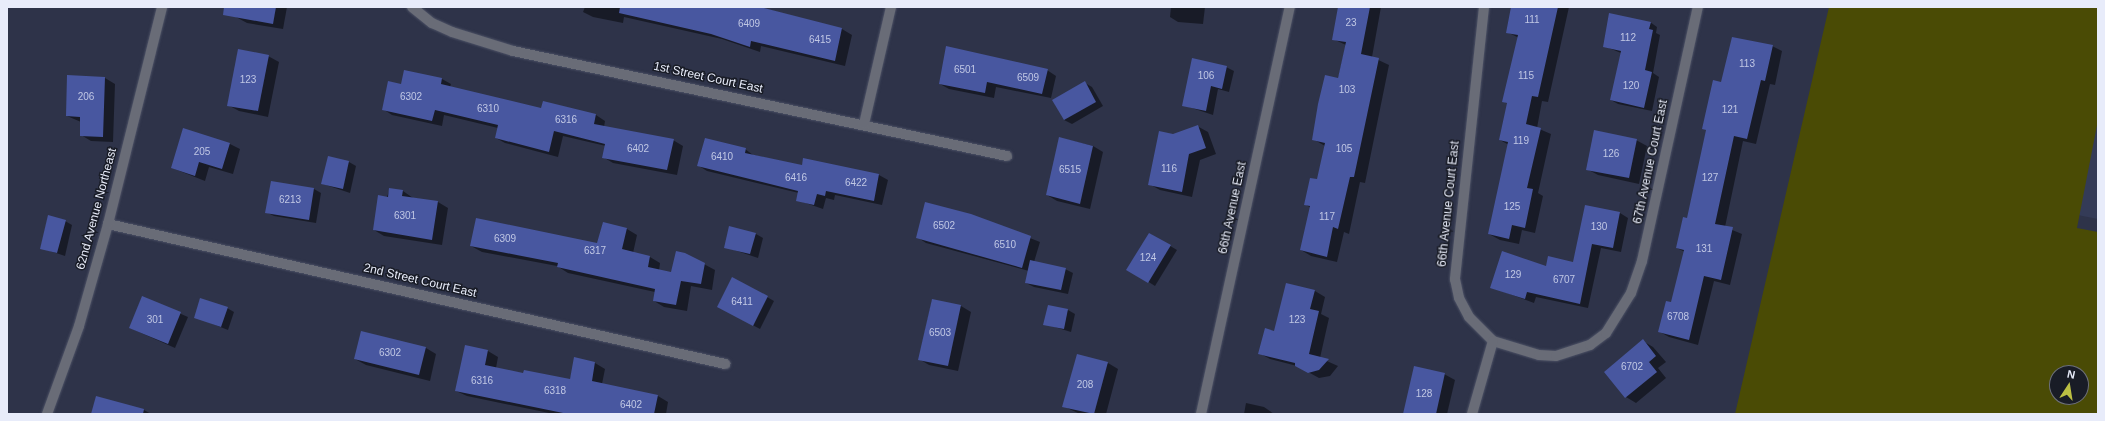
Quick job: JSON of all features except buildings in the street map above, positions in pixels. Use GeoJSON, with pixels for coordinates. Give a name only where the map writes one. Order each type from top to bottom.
{"type":"FeatureCollection","features":[{"type":"Feature","properties":{"kind":"street","name":"62nd Avenue Northeast"},"geometry":{"type":"LineString","coordinates":[[47,414],[79,326],[108,224],[162,7]]}},
{"type":"Feature","properties":{"kind":"street","name":"1st Street Court East"},"geometry":{"type":"LineString","coordinates":[[412,7],[432,23],[452,32],[513,51],[864,124],[1007,156]]}},
{"type":"Feature","properties":{"kind":"street"},"geometry":{"type":"LineString","coordinates":[[864,124],[891,7]]}},
{"type":"Feature","properties":{"kind":"street","name":"66th Avenue East"},"geometry":{"type":"LineString","coordinates":[[1201,414],[1290,7]]}},
{"type":"Feature","properties":{"kind":"street","name":"66th Avenue Court East"},"geometry":{"type":"LineString","coordinates":[[1484,7],[1455,279],[1459,298],[1469,317],[1493,341]]}},
{"type":"Feature","properties":{"kind":"street","name":"67th Avenue Court East"},"geometry":{"type":"LineString","coordinates":[[1493,341],[1539,355],[1556,356],[1590,345],[1606,333],[1617,318],[1631,293],[1642,261],[1698,7]]}},
{"type":"Feature","properties":{"kind":"street","name":"2nd Street Court East"},"geometry":{"type":"LineString","coordinates":[[108,224],[725,364]]}},
{"type":"Feature","properties":{"kind":"street"},"geometry":{"type":"LineString","coordinates":[[1472,414],[1493,341]]}},
{"type":"Feature","properties":{"kind":"shaded area"},"geometry":{"type":"Polygon","coordinates":[[[1829,7],[2098,7],[2098,120],[2077,228],[2098,232],[2098,414],[1735,414],[1829,7]]]}},
{"type":"Feature","properties":{"kind":"shaded area"},"geometry":{"type":"Polygon","coordinates":[[[2098,7],[2098,219],[2052,210],[2098,7]]]}}]}
